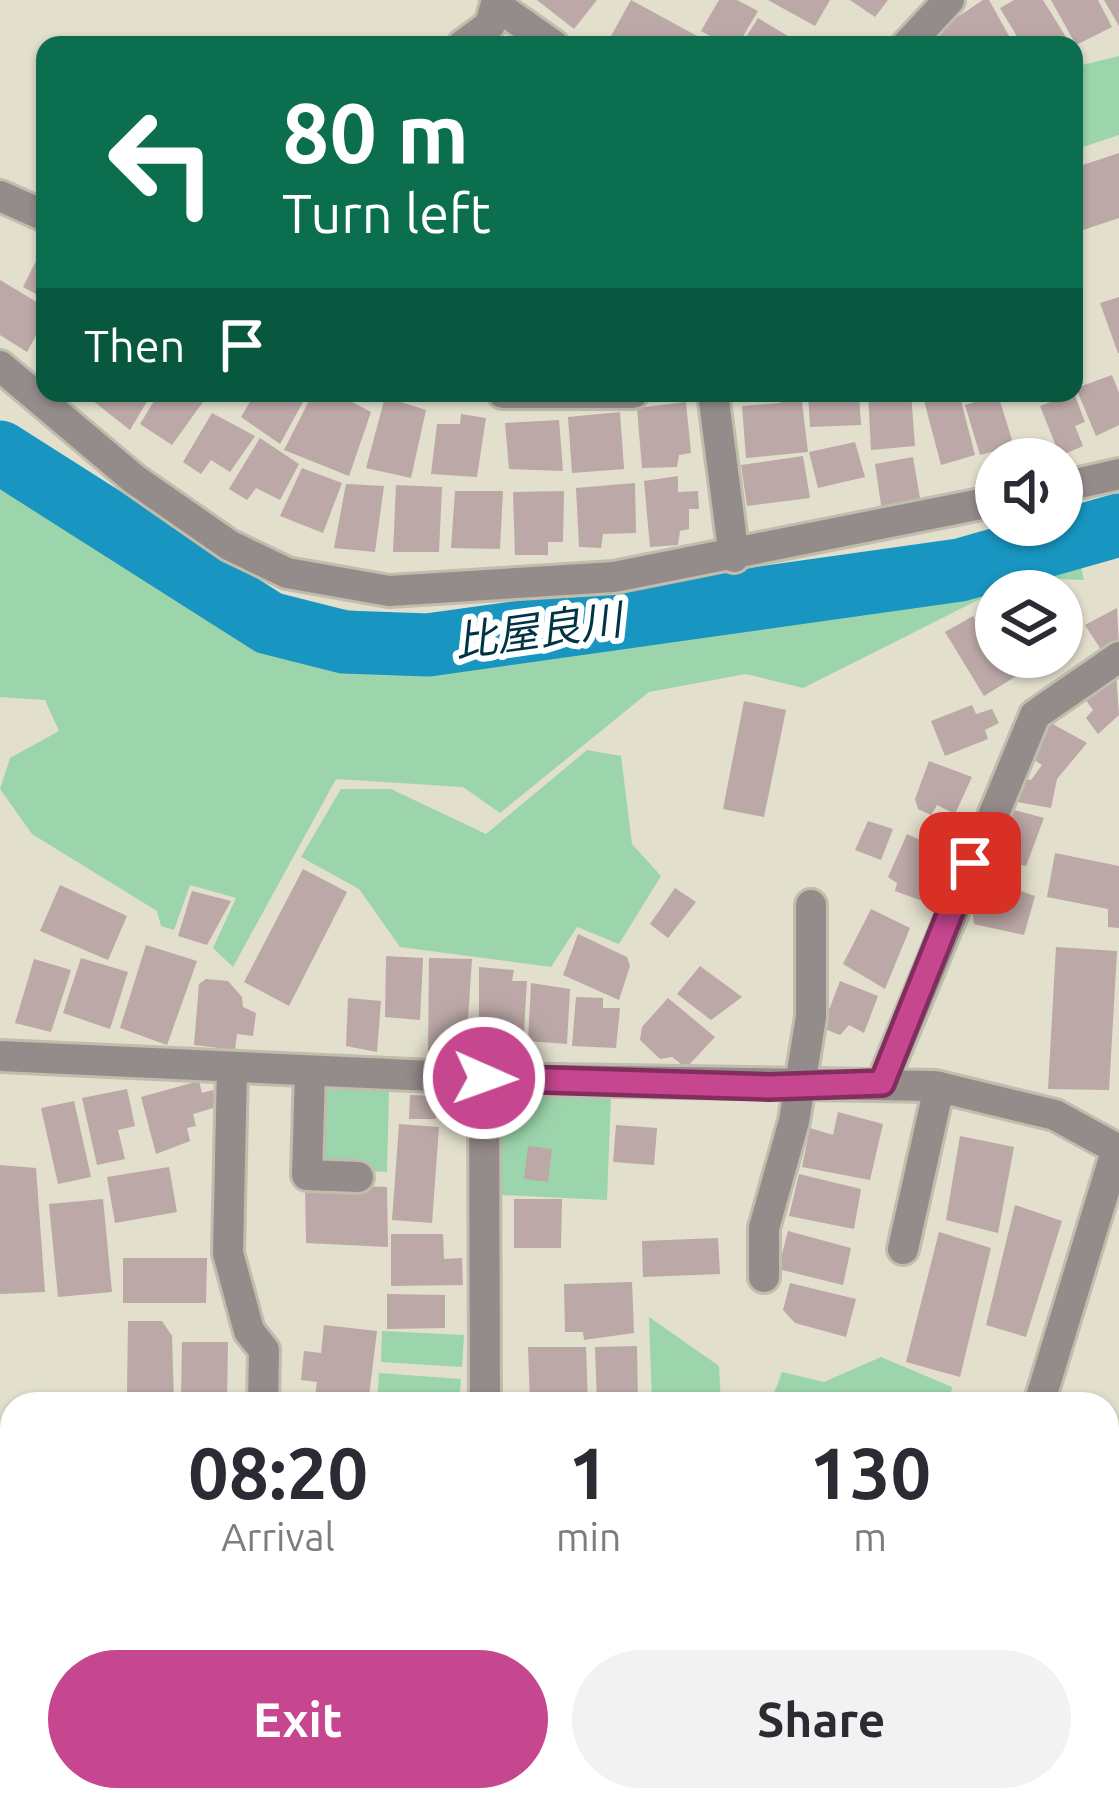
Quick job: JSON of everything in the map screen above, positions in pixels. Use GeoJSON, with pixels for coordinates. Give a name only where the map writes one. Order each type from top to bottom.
{"type":"FeatureCollection","features":[{"type":"Feature","properties":{"kind":"street"},"geometry":{"type":"LineString","coordinates":[[915,36],[949,0]]}},
{"type":"Feature","properties":{"kind":"street"},"geometry":{"type":"LineString","coordinates":[[475,36],[490,25],[496,3],[541,36]]}},
{"type":"Feature","properties":{"kind":"street"},"geometry":{"type":"LineString","coordinates":[[0,196],[36,212]]}},
{"type":"Feature","properties":{"kind":"street"},"geometry":{"type":"LineString","coordinates":[[0,366],[36,396]]}},
{"type":"Feature","properties":{"kind":"street"},"geometry":{"type":"LineString","coordinates":[[43,402],[134,478],[229,545],[287,574],[389,590],[614,577],[734,557],[975,505]]}},
{"type":"Feature","properties":{"kind":"street"},"geometry":{"type":"LineString","coordinates":[[714,402],[734,557]]}},
{"type":"Feature","properties":{"kind":"street"},"geometry":{"type":"LineString","coordinates":[[1083,482],[1119,474]]}},
{"type":"Feature","properties":{"kind":"street"},"geometry":{"type":"LineString","coordinates":[[882,1083],[1035,715],[1119,657]]}},
{"type":"Feature","properties":{"kind":"street"},"geometry":{"type":"LineString","coordinates":[[764,1277],[764,1228],[794,1121],[796,1086],[811,1017],[811,905]]}},
{"type":"Feature","properties":{"kind":"street"},"geometry":{"type":"LineString","coordinates":[[0,1057],[136,1059],[232,1068],[484,1078],[796,1086],[882,1083],[939,1087],[1054,1115],[1118,1149],[1043,1392]]}},
{"type":"Feature","properties":{"kind":"street"},"geometry":{"type":"LineString","coordinates":[[232,1068],[228,1253],[249,1331],[264,1350],[263,1392]]}},
{"type":"Feature","properties":{"kind":"street"},"geometry":{"type":"LineString","coordinates":[[310,1071],[307,1175],[358,1177]]}},
{"type":"Feature","properties":{"kind":"street"},"geometry":{"type":"LineString","coordinates":[[484,1078],[485,1392]]}},
{"type":"Feature","properties":{"kind":"street"},"geometry":{"type":"LineString","coordinates":[[903,1249],[939,1087]]}},
{"type":"Feature","properties":{"kind":"green space"},"geometry":{"type":"Polygon","coordinates":[[[1119,56],[1119,135],[1083,147],[1083,65],[1119,56]]]}},
{"type":"Feature","properties":{"kind":"green space"},"geometry":{"type":"Polygon","coordinates":[[[0,427],[240,595],[454,624],[789,586],[978,546],[1076,546],[1082,570],[975,570],[975,602],[803,688],[746,674],[649,692],[500,813],[463,787],[336,779],[233,967],[213,948],[236,898],[190,885],[174,930],[161,926],[157,911],[32,834],[0,789],[10,758],[59,731],[45,700],[0,697],[0,427]]]}},
{"type":"Feature","properties":{"kind":"green space"},"geometry":{"type":"Polygon","coordinates":[[[587,750],[621,756],[632,844],[661,876],[619,944],[577,927],[551,967],[400,947],[359,889],[301,857],[341,789],[391,789],[486,834],[587,750]]]}},
{"type":"Feature","properties":{"kind":"green space"},"geometry":{"type":"Polygon","coordinates":[[[317,1089],[389,1090],[387,1172],[314,1168],[317,1089]]]}},
{"type":"Feature","properties":{"kind":"green space"},"geometry":{"type":"Polygon","coordinates":[[[502,1090],[611,1095],[607,1200],[502,1195],[502,1090]]]}},
{"type":"Feature","properties":{"kind":"green space"},"geometry":{"type":"Polygon","coordinates":[[[649,1317],[719,1366],[720,1392],[652,1392],[649,1317]]]}},
{"type":"Feature","properties":{"kind":"green space"},"geometry":{"type":"Polygon","coordinates":[[[382,1331],[464,1335],[462,1367],[381,1362],[382,1331]]]}},
{"type":"Feature","properties":{"kind":"green space"},"geometry":{"type":"Polygon","coordinates":[[[881,1357],[952,1387],[951,1392],[774,1392],[782,1372],[824,1382],[881,1357]]]}},
{"type":"Feature","properties":{"kind":"green space"},"geometry":{"type":"Polygon","coordinates":[[[379,1373],[461,1379],[460,1392],[378,1392],[379,1373]]]}},
{"type":"Feature","properties":{"kind":"building"},"geometry":{"type":"Polygon","coordinates":[[[537,0],[597,0],[574,29],[537,0]]]}},
{"type":"Feature","properties":{"kind":"building"},"geometry":{"type":"Polygon","coordinates":[[[631,0],[697,36],[611,36],[631,0]]]}},
{"type":"Feature","properties":{"kind":"building"},"geometry":{"type":"Polygon","coordinates":[[[719,0],[737,0],[758,11],[743,36],[710,36],[701,31],[719,0]]]}},
{"type":"Feature","properties":{"kind":"building"},"geometry":{"type":"Polygon","coordinates":[[[768,0],[830,0],[815,26],[768,0]]]}},
{"type":"Feature","properties":{"kind":"building"},"geometry":{"type":"Polygon","coordinates":[[[850,0],[888,0],[875,17],[850,0]]]}},
{"type":"Feature","properties":{"kind":"building"},"geometry":{"type":"Polygon","coordinates":[[[989,0],[1009,36],[933,36],[989,0]]]}},
{"type":"Feature","properties":{"kind":"building"},"geometry":{"type":"Polygon","coordinates":[[[1014,0],[1043,0],[1065,36],[1017,36],[1000,8],[1014,0]]]}},
{"type":"Feature","properties":{"kind":"building"},"geometry":{"type":"Polygon","coordinates":[[[1051,0],[1098,0],[1112,27],[1083,42],[1083,36],[1071,36],[1051,0]]]}},
{"type":"Feature","properties":{"kind":"building"},"geometry":{"type":"Polygon","coordinates":[[[1104,0],[1119,0],[1119,26],[1104,0]]]}},
{"type":"Feature","properties":{"kind":"building"},"geometry":{"type":"Polygon","coordinates":[[[758,18],[788,36],[747,36],[758,18]]]}},
{"type":"Feature","properties":{"kind":"building"},"geometry":{"type":"Polygon","coordinates":[[[1119,153],[1119,218],[1083,230],[1083,165],[1119,153]]]}},
{"type":"Feature","properties":{"kind":"building"},"geometry":{"type":"Polygon","coordinates":[[[36,261],[36,294],[23,287],[36,261]]]}},
{"type":"Feature","properties":{"kind":"building"},"geometry":{"type":"Polygon","coordinates":[[[0,280],[36,302],[36,336],[27,352],[0,335],[0,280]]]}},
{"type":"Feature","properties":{"kind":"building"},"geometry":{"type":"Polygon","coordinates":[[[1119,297],[1119,353],[1118,353],[1100,303],[1119,297]]]}},
{"type":"Feature","properties":{"kind":"building"},"geometry":{"type":"Polygon","coordinates":[[[1112,375],[1119,393],[1119,425],[1096,436],[1082,402],[1083,385],[1112,375]]]}},
{"type":"Feature","properties":{"kind":"building"},"geometry":{"type":"Polygon","coordinates":[[[94,402],[147,402],[130,430],[94,402]]]}},
{"type":"Feature","properties":{"kind":"building"},"geometry":{"type":"Polygon","coordinates":[[[153,402],[203,402],[172,445],[140,424],[153,402]]]}},
{"type":"Feature","properties":{"kind":"building"},"geometry":{"type":"Polygon","coordinates":[[[250,402],[303,402],[280,444],[241,417],[250,402]]]}},
{"type":"Feature","properties":{"kind":"building"},"geometry":{"type":"Polygon","coordinates":[[[308,402],[352,402],[371,412],[349,476],[284,450],[308,402]]]}},
{"type":"Feature","properties":{"kind":"building"},"geometry":{"type":"Polygon","coordinates":[[[384,402],[426,410],[411,478],[366,468],[384,402]]]}},
{"type":"Feature","properties":{"kind":"building"},"geometry":{"type":"Polygon","coordinates":[[[686,402],[691,453],[679,455],[677,467],[642,468],[637,408],[686,402]]]}},
{"type":"Feature","properties":{"kind":"building"},"geometry":{"type":"Polygon","coordinates":[[[802,402],[808,452],[746,458],[742,406],[802,402]]]}},
{"type":"Feature","properties":{"kind":"building"},"geometry":{"type":"Polygon","coordinates":[[[809,402],[860,402],[861,425],[810,427],[809,402]]]}},
{"type":"Feature","properties":{"kind":"building"},"geometry":{"type":"Polygon","coordinates":[[[868,402],[912,402],[915,446],[871,450],[868,402]]]}},
{"type":"Feature","properties":{"kind":"building"},"geometry":{"type":"Polygon","coordinates":[[[924,402],[961,402],[975,455],[941,465],[924,402]]]}},
{"type":"Feature","properties":{"kind":"building"},"geometry":{"type":"Polygon","coordinates":[[[1000,402],[1011,438],[975,438],[965,405],[1000,402]]]}},
{"type":"Feature","properties":{"kind":"building"},"geometry":{"type":"Polygon","coordinates":[[[1077,402],[1085,422],[1075,426],[1080,438],[1053,438],[1040,406],[1077,402]]]}},
{"type":"Feature","properties":{"kind":"building"},"geometry":{"type":"Polygon","coordinates":[[[620,412],[624,469],[572,473],[568,417],[620,412]]]}},
{"type":"Feature","properties":{"kind":"building"},"geometry":{"type":"Polygon","coordinates":[[[212,413],[255,436],[230,472],[211,460],[201,474],[183,462],[212,413]]]}},
{"type":"Feature","properties":{"kind":"building"},"geometry":{"type":"Polygon","coordinates":[[[461,414],[486,418],[477,477],[431,474],[437,424],[460,424],[461,414]]]}},
{"type":"Feature","properties":{"kind":"building"},"geometry":{"type":"Polygon","coordinates":[[[559,420],[563,471],[509,469],[505,423],[559,420]]]}},
{"type":"Feature","properties":{"kind":"building"},"geometry":{"type":"Polygon","coordinates":[[[260,438],[299,464],[280,500],[256,488],[247,500],[229,489],[260,438]]]}},
{"type":"Feature","properties":{"kind":"building"},"geometry":{"type":"Polygon","coordinates":[[[855,442],[865,477],[818,488],[809,452],[855,442]]]}},
{"type":"Feature","properties":{"kind":"building"},"geometry":{"type":"Polygon","coordinates":[[[803,456],[810,498],[747,506],[741,465],[803,456]]]}},
{"type":"Feature","properties":{"kind":"building"},"geometry":{"type":"Polygon","coordinates":[[[913,457],[921,504],[882,511],[875,464],[913,457]]]}},
{"type":"Feature","properties":{"kind":"building"},"geometry":{"type":"Polygon","coordinates":[[[302,468],[342,483],[323,533],[280,516],[302,468]]]}},
{"type":"Feature","properties":{"kind":"building"},"geometry":{"type":"Polygon","coordinates":[[[678,476],[678,492],[698,491],[699,509],[689,509],[689,529],[680,531],[678,545],[650,547],[644,481],[678,476]]]}},
{"type":"Feature","properties":{"kind":"building"},"geometry":{"type":"Polygon","coordinates":[[[635,483],[636,533],[603,534],[601,548],[579,547],[576,488],[635,483]]]}},
{"type":"Feature","properties":{"kind":"building"},"geometry":{"type":"Polygon","coordinates":[[[346,484],[384,486],[375,552],[334,548],[346,484]]]}},
{"type":"Feature","properties":{"kind":"building"},"geometry":{"type":"Polygon","coordinates":[[[396,485],[442,487],[439,552],[393,552],[396,485]]]}},
{"type":"Feature","properties":{"kind":"building"},"geometry":{"type":"Polygon","coordinates":[[[455,491],[503,491],[500,549],[451,548],[455,491]]]}},
{"type":"Feature","properties":{"kind":"building"},"geometry":{"type":"Polygon","coordinates":[[[564,491],[563,542],[548,542],[548,555],[515,555],[513,492],[564,491]]]}},
{"type":"Feature","properties":{"kind":"building"},"geometry":{"type":"Polygon","coordinates":[[[1117,608],[1119,647],[1105,656],[1085,625],[1117,608]]]}},
{"type":"Feature","properties":{"kind":"building"},"geometry":{"type":"Polygon","coordinates":[[[973,616],[975,678],[1013,678],[984,696],[945,632],[973,616]]]}},
{"type":"Feature","properties":{"kind":"building"},"geometry":{"type":"Polygon","coordinates":[[[1116,672],[1119,715],[1098,734],[1086,718],[1093,710],[1085,699],[1116,672]]]}},
{"type":"Feature","properties":{"kind":"building"},"geometry":{"type":"Polygon","coordinates":[[[744,701],[786,710],[764,817],[723,809],[744,701]]]}},
{"type":"Feature","properties":{"kind":"building"},"geometry":{"type":"Polygon","coordinates":[[[972,705],[976,714],[992,709],[999,723],[985,730],[988,739],[945,756],[931,721],[972,705]]]}},
{"type":"Feature","properties":{"kind":"building"},"geometry":{"type":"Polygon","coordinates":[[[1051,723],[1087,743],[1057,779],[1051,808],[1007,800],[1016,778],[1031,780],[1042,765],[1031,758],[1051,723]]]}},
{"type":"Feature","properties":{"kind":"building"},"geometry":{"type":"Polygon","coordinates":[[[929,761],[972,777],[955,814],[937,805],[931,815],[918,809],[915,799],[929,761]]]}},
{"type":"Feature","properties":{"kind":"building"},"geometry":{"type":"Polygon","coordinates":[[[1007,808],[1044,818],[1026,866],[992,858],[1007,808]]]}},
{"type":"Feature","properties":{"kind":"building"},"geometry":{"type":"Polygon","coordinates":[[[868,821],[893,829],[881,860],[855,850],[868,821]]]}},
{"type":"Feature","properties":{"kind":"building"},"geometry":{"type":"Polygon","coordinates":[[[907,834],[949,853],[928,903],[895,891],[897,883],[888,877],[907,834]]]}},
{"type":"Feature","properties":{"kind":"building"},"geometry":{"type":"Polygon","coordinates":[[[1055,853],[1119,866],[1119,928],[1108,927],[1108,909],[1047,897],[1055,853]]]}},
{"type":"Feature","properties":{"kind":"building"},"geometry":{"type":"Polygon","coordinates":[[[303,869],[347,892],[289,1006],[244,982],[303,869]]]}},
{"type":"Feature","properties":{"kind":"building"},"geometry":{"type":"Polygon","coordinates":[[[981,877],[1035,896],[1024,935],[974,924],[971,897],[981,877]]]}},
{"type":"Feature","properties":{"kind":"building"},"geometry":{"type":"Polygon","coordinates":[[[60,885],[127,916],[108,960],[40,931],[60,885]]]}},
{"type":"Feature","properties":{"kind":"building"},"geometry":{"type":"Polygon","coordinates":[[[675,888],[696,902],[668,938],[650,924],[675,888]]]}},
{"type":"Feature","properties":{"kind":"building"},"geometry":{"type":"Polygon","coordinates":[[[192,891],[231,901],[207,945],[178,936],[192,891]]]}},
{"type":"Feature","properties":{"kind":"building"},"geometry":{"type":"Polygon","coordinates":[[[871,909],[910,928],[885,989],[843,964],[871,909]]]}},
{"type":"Feature","properties":{"kind":"building"},"geometry":{"type":"Polygon","coordinates":[[[578,934],[627,957],[630,966],[619,1000],[563,975],[578,934]]]}},
{"type":"Feature","properties":{"kind":"building"},"geometry":{"type":"Polygon","coordinates":[[[146,945],[197,961],[167,1045],[120,1028],[146,945]]]}},
{"type":"Feature","properties":{"kind":"building"},"geometry":{"type":"Polygon","coordinates":[[[1056,947],[1117,951],[1109,1090],[1048,1089],[1056,947]]]}},
{"type":"Feature","properties":{"kind":"building"},"geometry":{"type":"Polygon","coordinates":[[[386,956],[423,958],[420,1020],[385,1017],[386,956]]]}},
{"type":"Feature","properties":{"kind":"building"},"geometry":{"type":"Polygon","coordinates":[[[81,958],[128,972],[110,1029],[63,1013],[81,958]]]}},
{"type":"Feature","properties":{"kind":"building"},"geometry":{"type":"Polygon","coordinates":[[[429,958],[472,959],[467,1035],[454,1035],[453,1060],[428,1059],[429,958]]]}},
{"type":"Feature","properties":{"kind":"building"},"geometry":{"type":"Polygon","coordinates":[[[34,959],[71,970],[51,1032],[15,1023],[34,959]]]}},
{"type":"Feature","properties":{"kind":"building"},"geometry":{"type":"Polygon","coordinates":[[[700,966],[742,997],[711,1020],[677,994],[700,966]]]}},
{"type":"Feature","properties":{"kind":"building"},"geometry":{"type":"Polygon","coordinates":[[[479,967],[514,970],[512,981],[527,981],[522,1066],[479,1062],[479,967]]]}},
{"type":"Feature","properties":{"kind":"building"},"geometry":{"type":"Polygon","coordinates":[[[206,979],[228,981],[242,997],[243,1007],[256,1013],[253,1036],[237,1034],[235,1050],[194,1045],[199,984],[206,979]]]}},
{"type":"Feature","properties":{"kind":"building"},"geometry":{"type":"Polygon","coordinates":[[[840,981],[878,996],[864,1033],[849,1025],[840,1035],[822,1028],[840,981]]]}},
{"type":"Feature","properties":{"kind":"building"},"geometry":{"type":"Polygon","coordinates":[[[531,983],[570,989],[567,1044],[528,1041],[531,983]]]}},
{"type":"Feature","properties":{"kind":"building"},"geometry":{"type":"Polygon","coordinates":[[[576,997],[603,998],[603,1008],[620,1008],[616,1048],[572,1046],[576,997]]]}},
{"type":"Feature","properties":{"kind":"building"},"geometry":{"type":"Polygon","coordinates":[[[348,998],[381,1001],[377,1052],[346,1046],[348,998]]]}},
{"type":"Feature","properties":{"kind":"building"},"geometry":{"type":"Polygon","coordinates":[[[668,998],[715,1037],[686,1068],[672,1057],[660,1059],[640,1040],[642,1027],[668,998]]]}},
{"type":"Feature","properties":{"kind":"building"},"geometry":{"type":"Polygon","coordinates":[[[199,1081],[202,1093],[213,1090],[217,1107],[193,1114],[196,1126],[187,1128],[190,1141],[156,1154],[141,1097],[199,1081]]]}},
{"type":"Feature","properties":{"kind":"building"},"geometry":{"type":"Polygon","coordinates":[[[127,1089],[135,1126],[118,1130],[125,1159],[97,1165],[82,1098],[127,1089]]]}},
{"type":"Feature","properties":{"kind":"building"},"geometry":{"type":"Polygon","coordinates":[[[410,1095],[436,1096],[436,1119],[409,1119],[410,1095]]]}},
{"type":"Feature","properties":{"kind":"building"},"geometry":{"type":"Polygon","coordinates":[[[74,1101],[91,1177],[58,1184],[41,1108],[74,1101]]]}},
{"type":"Feature","properties":{"kind":"building"},"geometry":{"type":"Polygon","coordinates":[[[838,1112],[883,1124],[870,1180],[802,1167],[810,1128],[833,1135],[838,1112]]]}},
{"type":"Feature","properties":{"kind":"building"},"geometry":{"type":"Polygon","coordinates":[[[399,1124],[439,1127],[432,1223],[392,1220],[399,1124]]]}},
{"type":"Feature","properties":{"kind":"building"},"geometry":{"type":"Polygon","coordinates":[[[616,1125],[657,1128],[654,1165],[613,1162],[616,1125]]]}},
{"type":"Feature","properties":{"kind":"building"},"geometry":{"type":"Polygon","coordinates":[[[960,1136],[1014,1147],[998,1233],[946,1220],[960,1136]]]}},
{"type":"Feature","properties":{"kind":"building"},"geometry":{"type":"Polygon","coordinates":[[[528,1146],[552,1149],[548,1182],[524,1179],[528,1146]]]}},
{"type":"Feature","properties":{"kind":"building"},"geometry":{"type":"Polygon","coordinates":[[[0,1165],[36,1168],[45,1292],[0,1294],[0,1165]]]}},
{"type":"Feature","properties":{"kind":"building"},"geometry":{"type":"Polygon","coordinates":[[[169,1167],[177,1212],[115,1223],[107,1177],[169,1167]]]}},
{"type":"Feature","properties":{"kind":"building"},"geometry":{"type":"Polygon","coordinates":[[[799,1174],[861,1189],[854,1229],[789,1216],[799,1174]]]}},
{"type":"Feature","properties":{"kind":"building"},"geometry":{"type":"Polygon","coordinates":[[[305,1184],[387,1187],[388,1247],[306,1243],[305,1184]]]}},
{"type":"Feature","properties":{"kind":"building"},"geometry":{"type":"Polygon","coordinates":[[[103,1199],[112,1292],[58,1297],[49,1204],[103,1199]]]}},
{"type":"Feature","properties":{"kind":"building"},"geometry":{"type":"Polygon","coordinates":[[[514,1199],[562,1199],[561,1248],[514,1248],[514,1199]]]}},
{"type":"Feature","properties":{"kind":"building"},"geometry":{"type":"Polygon","coordinates":[[[1015,1205],[1062,1221],[1026,1337],[986,1325],[1015,1205]]]}},
{"type":"Feature","properties":{"kind":"building"},"geometry":{"type":"Polygon","coordinates":[[[788,1231],[851,1248],[843,1285],[778,1269],[788,1231]]]}},
{"type":"Feature","properties":{"kind":"building"},"geometry":{"type":"Polygon","coordinates":[[[939,1232],[991,1248],[960,1377],[906,1362],[939,1232]]]}},
{"type":"Feature","properties":{"kind":"building"},"geometry":{"type":"Polygon","coordinates":[[[391,1234],[443,1234],[444,1259],[462,1258],[463,1285],[391,1286],[391,1234]]]}},
{"type":"Feature","properties":{"kind":"building"},"geometry":{"type":"Polygon","coordinates":[[[718,1238],[720,1274],[643,1277],[642,1241],[718,1238]]]}},
{"type":"Feature","properties":{"kind":"building"},"geometry":{"type":"Polygon","coordinates":[[[123,1258],[207,1258],[206,1303],[123,1303],[123,1258]]]}},
{"type":"Feature","properties":{"kind":"building"},"geometry":{"type":"Polygon","coordinates":[[[632,1282],[634,1333],[584,1340],[583,1332],[565,1332],[564,1284],[632,1282]]]}},
{"type":"Feature","properties":{"kind":"building"},"geometry":{"type":"Polygon","coordinates":[[[790,1283],[856,1299],[846,1337],[795,1323],[783,1310],[790,1283]]]}},
{"type":"Feature","properties":{"kind":"building"},"geometry":{"type":"Polygon","coordinates":[[[387,1294],[445,1295],[445,1328],[387,1329],[387,1294]]]}},
{"type":"Feature","properties":{"kind":"building"},"geometry":{"type":"Polygon","coordinates":[[[128,1321],[162,1321],[172,1336],[174,1392],[127,1392],[128,1321]]]}},
{"type":"Feature","properties":{"kind":"building"},"geometry":{"type":"Polygon","coordinates":[[[324,1325],[377,1331],[369,1392],[316,1392],[317,1382],[301,1380],[304,1351],[321,1353],[324,1325]]]}},
{"type":"Feature","properties":{"kind":"building"},"geometry":{"type":"Polygon","coordinates":[[[182,1342],[228,1342],[227,1392],[181,1392],[182,1342]]]}},
{"type":"Feature","properties":{"kind":"building"},"geometry":{"type":"Polygon","coordinates":[[[637,1346],[638,1392],[597,1392],[595,1347],[637,1346]]]}},
{"type":"Feature","properties":{"kind":"building"},"geometry":{"type":"Polygon","coordinates":[[[528,1347],[586,1347],[588,1392],[530,1392],[528,1347]]]}},
{"type":"Feature","properties":{"kind":"waterway","name":"比屋良川"},"geometry":{"type":"LineString","coordinates":[[0,452],[269,623],[344,642],[428,645],[960,570],[1119,525]]}},
{"type":"Feature","properties":{"kind":"route"},"geometry":{"type":"LineString","coordinates":[[484,1078],[769,1087],[882,1083],[970,863]]}}]}
